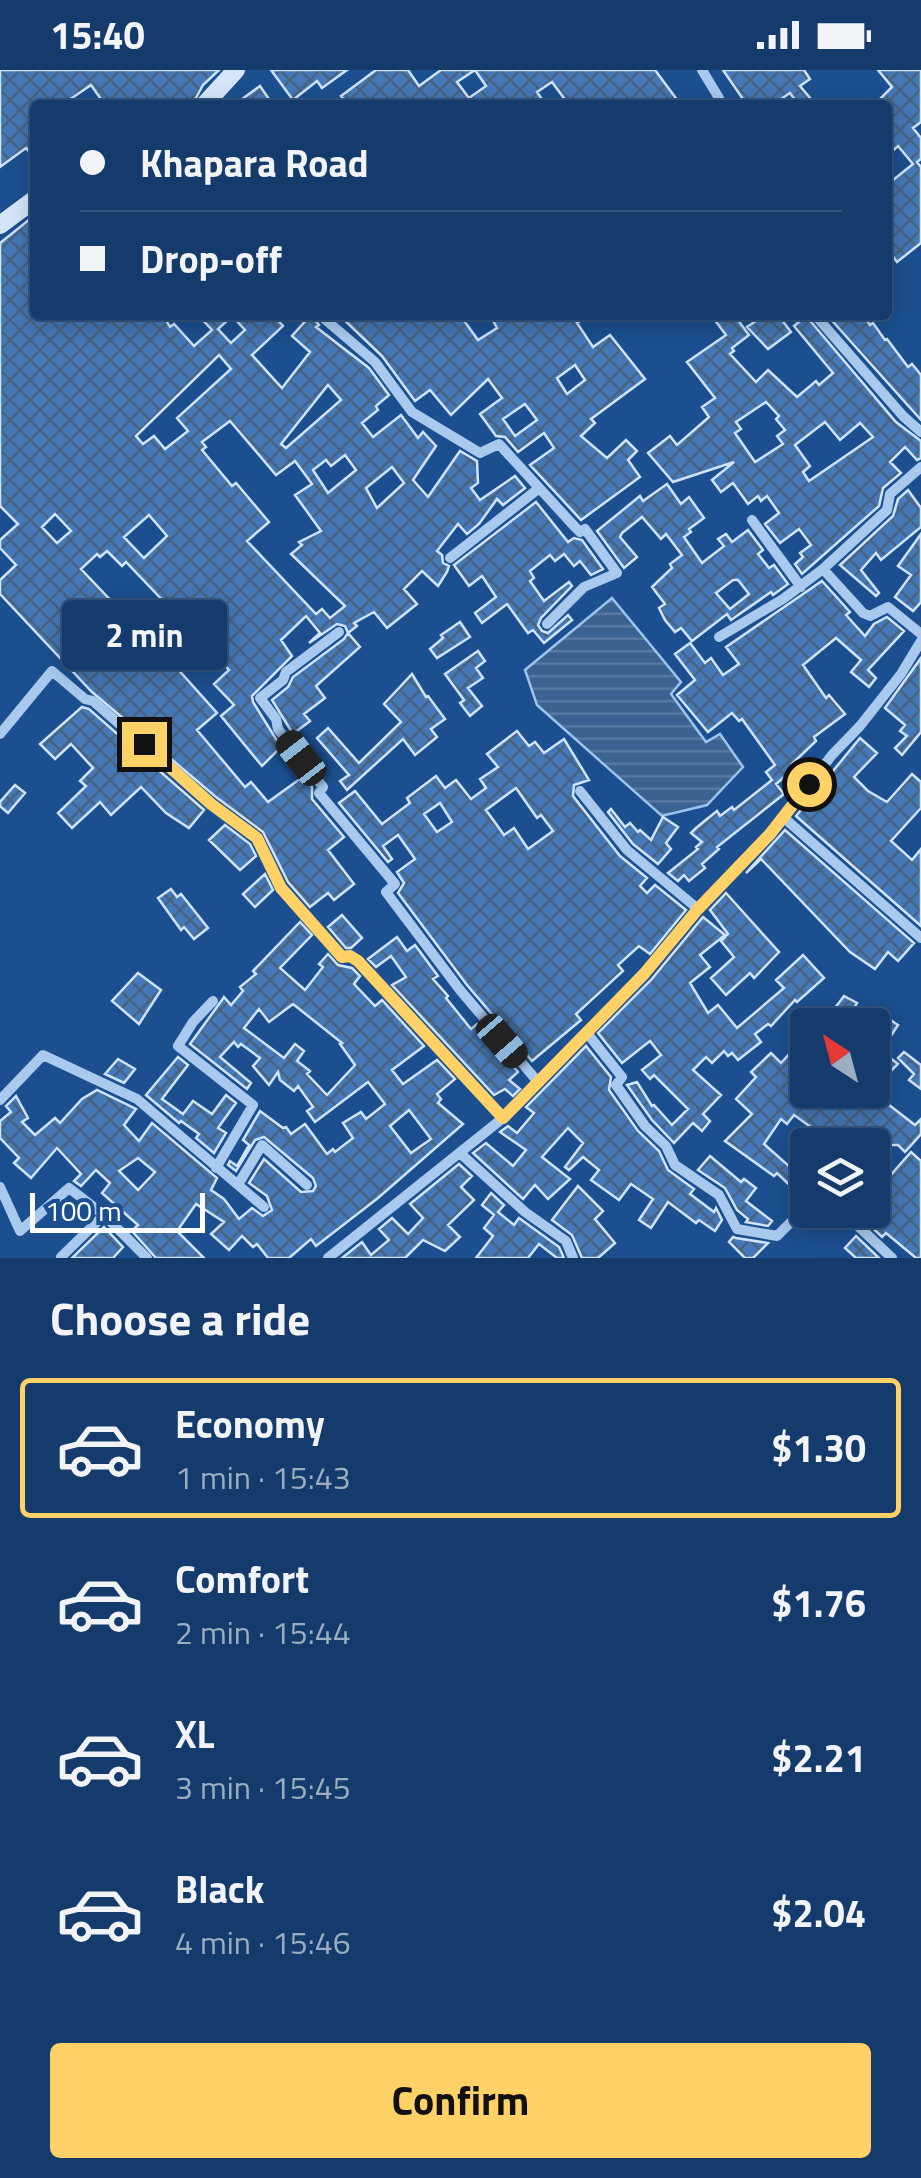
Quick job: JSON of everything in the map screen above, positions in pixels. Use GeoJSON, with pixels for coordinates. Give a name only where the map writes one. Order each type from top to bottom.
{"type":"FeatureCollection","features":[{"type":"Feature","properties":{"kind":"street"},"geometry":{"type":"LineString","coordinates":[[209,100],[236,70]]}},
{"type":"Feature","properties":{"kind":"street"},"geometry":{"type":"LineString","coordinates":[[702,70],[719,98]]}},
{"type":"Feature","properties":{"kind":"street"},"geometry":{"type":"LineString","coordinates":[[0,224],[30,203]]}},
{"type":"Feature","properties":{"kind":"street"},"geometry":{"type":"LineString","coordinates":[[326,320],[376,362],[412,412],[480,452],[499,444],[580,532],[585,528],[617,573],[584,587],[548,624]]}},
{"type":"Feature","properties":{"kind":"street"},"geometry":{"type":"LineString","coordinates":[[820,320],[921,432]]}},
{"type":"Feature","properties":{"kind":"street"},"geometry":{"type":"LineString","coordinates":[[719,637],[801,587],[823,569],[887,510],[890,494],[921,468]]}},
{"type":"Feature","properties":{"kind":"street"},"geometry":{"type":"LineString","coordinates":[[450,558],[538,489]]}},
{"type":"Feature","properties":{"kind":"street"},"geometry":{"type":"LineString","coordinates":[[752,520],[801,587]]}},
{"type":"Feature","properties":{"kind":"street"},"geometry":{"type":"LineString","coordinates":[[328,1258],[503,1118],[644,974],[882,700],[921,637],[888,607],[870,616],[863,613],[823,569]]}},
{"type":"Feature","properties":{"kind":"street"},"geometry":{"type":"LineString","coordinates":[[339,632],[286,672],[283,680],[260,698],[276,719],[278,729],[324,787],[318,794],[396,884],[386,892],[460,990],[538,1082]]}},
{"type":"Feature","properties":{"kind":"street"},"geometry":{"type":"LineString","coordinates":[[0,734],[52,671],[93,702],[211,804],[257,838],[281,888],[318,932],[342,957],[358,961],[503,1118]]}},
{"type":"Feature","properties":{"kind":"street"},"geometry":{"type":"LineString","coordinates":[[580,792],[627,850],[698,909]]}},
{"type":"Feature","properties":{"kind":"street"},"geometry":{"type":"LineString","coordinates":[[783,818],[921,938]]}},
{"type":"Feature","properties":{"kind":"street"},"geometry":{"type":"LineString","coordinates":[[212,1001],[178,1046],[253,1105],[216,1168]]}},
{"type":"Feature","properties":{"kind":"street"},"geometry":{"type":"LineString","coordinates":[[587,1033],[622,1077],[616,1084],[645,1126],[666,1146],[675,1164],[719,1195],[736,1229],[776,1236],[790,1222]]}},
{"type":"Feature","properties":{"kind":"street"},"geometry":{"type":"LineString","coordinates":[[0,1100],[43,1055],[136,1098],[264,1207]]}},
{"type":"Feature","properties":{"kind":"street"},"geometry":{"type":"LineString","coordinates":[[239,1184],[262,1145],[307,1185]]}},
{"type":"Feature","properties":{"kind":"street"},"geometry":{"type":"LineString","coordinates":[[460,1154],[525,1212],[566,1241],[573,1258]]}},
{"type":"Feature","properties":{"kind":"street"},"geometry":{"type":"LineString","coordinates":[[0,1187],[20,1231],[68,1188],[104,1215],[147,1258]]}},
{"type":"Feature","properties":{"kind":"street"},"geometry":{"type":"LineString","coordinates":[[60,1256],[104,1215]]}},
{"type":"Feature","properties":{"kind":"street"},"geometry":{"type":"LineString","coordinates":[[860,1228],[892,1258]]}},
{"type":"Feature","properties":{"kind":"water"},"geometry":{"type":"Polygon","coordinates":[[[612,598],[681,682],[671,694],[706,742],[720,734],[743,767],[707,805],[662,816],[537,705],[525,670],[612,598]]]}},
{"type":"Feature","properties":{"kind":"building"},"geometry":{"type":"Polygon","coordinates":[[[0,70],[219,70],[203,85],[195,100],[102,100],[91,85],[69,100],[30,100],[30,153],[26,148],[0,167],[0,70]]]}},
{"type":"Feature","properties":{"kind":"building"},"geometry":{"type":"Polygon","coordinates":[[[271,70],[347,70],[322,88],[317,81],[293,100],[271,70]]]}},
{"type":"Feature","properties":{"kind":"building"},"geometry":{"type":"Polygon","coordinates":[[[376,70],[408,70],[419,86],[441,70],[475,70],[655,70],[677,100],[565,100],[552,82],[537,92],[543,100],[344,100],[341,96],[376,70]],[[475,70],[457,82],[469,98],[486,86],[475,70]]]}},
{"type":"Feature","properties":{"kind":"building"},"geometry":{"type":"Polygon","coordinates":[[[723,70],[804,70],[810,79],[800,86],[812,100],[795,100],[790,93],[780,100],[744,100],[723,70]]]}},
{"type":"Feature","properties":{"kind":"building"},"geometry":{"type":"Polygon","coordinates":[[[878,70],[921,70],[921,122],[913,128],[921,138],[921,159],[917,162],[921,167],[921,243],[897,262],[892,255],[892,181],[913,164],[898,146],[892,151],[892,100],[879,100],[892,87],[878,70]]]}},
{"type":"Feature","properties":{"kind":"building"},"geometry":{"type":"Polygon","coordinates":[[[260,86],[270,100],[241,100],[260,86]]]}},
{"type":"Feature","properties":{"kind":"building"},"geometry":{"type":"Polygon","coordinates":[[[30,219],[30,320],[166,320],[194,346],[212,330],[203,320],[228,320],[218,329],[231,343],[245,330],[236,320],[278,320],[283,326],[252,355],[282,388],[310,352],[292,336],[306,320],[315,320],[319,325],[316,327],[369,368],[389,395],[362,423],[373,437],[401,415],[418,438],[423,432],[436,446],[413,480],[428,497],[460,451],[477,461],[478,483],[471,488],[480,500],[515,476],[525,488],[503,505],[497,499],[467,534],[458,524],[437,551],[449,566],[438,586],[422,571],[404,589],[417,604],[387,628],[374,612],[354,623],[357,626],[348,633],[345,626],[337,624],[309,643],[320,633],[306,616],[281,640],[292,656],[252,696],[281,747],[262,766],[221,716],[234,705],[214,684],[229,670],[212,652],[200,662],[194,655],[190,659],[170,637],[159,648],[217,713],[197,730],[245,787],[251,782],[268,802],[304,776],[312,787],[312,799],[344,837],[328,850],[354,884],[334,900],[328,893],[310,907],[288,882],[263,832],[92,692],[0,594],[0,580],[16,565],[0,548],[0,540],[18,524],[0,506],[0,243],[30,219]],[[219,355],[136,436],[143,444],[154,436],[165,449],[188,431],[177,418],[231,369],[219,355]],[[328,385],[281,444],[286,448],[341,400],[328,385]],[[230,421],[202,442],[206,447],[202,450],[232,486],[236,483],[269,522],[247,541],[316,614],[322,609],[330,618],[345,606],[291,554],[302,545],[299,542],[321,531],[295,495],[312,484],[295,461],[276,475],[230,421]],[[345,455],[331,466],[326,460],[313,470],[328,493],[356,470],[345,455]],[[392,467],[366,488],[377,508],[404,483],[392,467]],[[55,514],[42,527],[57,543],[71,531],[55,514]],[[149,515],[124,537],[144,558],[167,536],[149,515]],[[107,551],[100,557],[97,554],[81,569],[138,629],[167,605],[126,562],[122,566],[107,551]]]}},
{"type":"Feature","properties":{"kind":"building"},"geometry":{"type":"Polygon","coordinates":[[[344,320],[468,320],[465,322],[478,340],[497,328],[493,320],[582,320],[577,323],[593,347],[610,335],[645,379],[591,419],[595,423],[581,436],[607,458],[626,440],[637,451],[628,460],[640,477],[581,520],[530,465],[554,448],[544,433],[518,452],[505,437],[496,436],[480,414],[502,398],[488,379],[451,415],[430,390],[415,401],[382,356],[344,320]],[[575,365],[557,378],[567,394],[585,380],[575,365]],[[525,404],[503,419],[515,436],[537,420],[525,404]]]}},
{"type":"Feature","properties":{"kind":"building"},"geometry":{"type":"Polygon","coordinates":[[[715,320],[738,320],[749,335],[730,354],[756,382],[768,370],[797,397],[833,373],[794,326],[809,320],[896,422],[921,441],[921,458],[917,460],[905,447],[890,462],[901,473],[883,488],[879,506],[802,574],[795,564],[803,557],[800,553],[811,545],[799,529],[780,543],[765,524],[779,513],[767,496],[761,501],[758,496],[748,504],[733,483],[721,492],[712,480],[734,462],[673,482],[648,453],[670,436],[677,445],[709,417],[702,407],[715,398],[687,362],[726,335],[715,320]],[[766,402],[736,422],[741,429],[735,433],[755,462],[783,444],[777,436],[785,430],[776,419],[779,416],[766,402]],[[825,422],[795,445],[810,466],[803,472],[809,481],[873,437],[860,423],[840,440],[825,422]]]}},
{"type":"Feature","properties":{"kind":"building"},"geometry":{"type":"Polygon","coordinates":[[[758,320],[782,320],[791,332],[768,349],[747,327],[758,320]]]}},
{"type":"Feature","properties":{"kind":"building"},"geometry":{"type":"Polygon","coordinates":[[[831,320],[873,323],[908,367],[912,364],[921,375],[921,420],[831,320]]]}},
{"type":"Feature","properties":{"kind":"building"},"geometry":{"type":"Polygon","coordinates":[[[667,484],[681,504],[689,497],[704,518],[684,537],[702,563],[724,546],[718,539],[726,534],[732,542],[748,530],[763,550],[758,554],[769,568],[774,565],[788,584],[731,620],[727,614],[692,641],[681,628],[675,632],[659,608],[665,604],[652,587],[682,555],[666,534],[661,539],[642,517],[622,533],[620,537],[637,557],[624,568],[597,531],[640,496],[643,501],[667,484]],[[738,580],[716,593],[730,609],[749,594],[738,580]]]}},
{"type":"Feature","properties":{"kind":"building"},"geometry":{"type":"Polygon","coordinates":[[[908,490],[921,508],[921,527],[881,560],[876,553],[861,570],[879,593],[876,596],[840,565],[893,516],[898,499],[908,490]]]}},
{"type":"Feature","properties":{"kind":"building"},"geometry":{"type":"Polygon","coordinates":[[[536,502],[568,542],[574,538],[582,540],[603,569],[591,575],[580,561],[574,566],[564,554],[555,561],[550,555],[530,571],[534,578],[530,581],[544,601],[569,582],[572,586],[538,625],[548,633],[568,615],[572,620],[544,643],[533,630],[528,633],[507,604],[482,623],[475,613],[496,597],[482,576],[469,586],[454,565],[536,502]]]}},
{"type":"Feature","properties":{"kind":"building"},"geometry":{"type":"Polygon","coordinates":[[[921,534],[921,602],[913,611],[895,597],[911,575],[898,566],[921,534]]]}},
{"type":"Feature","properties":{"kind":"building"},"geometry":{"type":"Polygon","coordinates":[[[822,581],[865,636],[874,624],[887,617],[904,631],[868,670],[876,678],[869,687],[851,672],[861,660],[836,638],[803,665],[826,698],[829,695],[845,714],[814,737],[816,741],[792,764],[795,768],[776,784],[784,794],[717,847],[702,864],[705,868],[689,881],[684,875],[678,881],[668,873],[702,842],[691,833],[717,811],[720,816],[732,807],[734,810],[772,780],[766,772],[775,765],[742,719],[739,721],[732,713],[708,732],[677,695],[695,680],[675,654],[690,643],[705,663],[711,658],[723,675],[739,664],[726,647],[822,581]]]}},
{"type":"Feature","properties":{"kind":"building"},"geometry":{"type":"Polygon","coordinates":[[[460,622],[470,637],[437,658],[430,649],[443,638],[441,635],[460,622]]]}},
{"type":"Feature","properties":{"kind":"building"},"geometry":{"type":"Polygon","coordinates":[[[348,633],[360,647],[316,686],[325,698],[304,714],[310,721],[293,734],[272,700],[288,687],[293,677],[348,633]]]}},
{"type":"Feature","properties":{"kind":"building"},"geometry":{"type":"Polygon","coordinates":[[[478,651],[485,661],[476,668],[483,678],[468,688],[482,706],[470,716],[460,703],[464,700],[445,674],[478,651]]]}},
{"type":"Feature","properties":{"kind":"building"},"geometry":{"type":"Polygon","coordinates":[[[921,658],[921,732],[902,755],[895,748],[907,736],[900,731],[905,725],[885,708],[921,658]]]}},
{"type":"Feature","properties":{"kind":"building"},"geometry":{"type":"Polygon","coordinates":[[[412,674],[445,719],[431,729],[437,737],[415,755],[403,739],[347,790],[340,781],[349,775],[317,738],[328,728],[359,763],[401,722],[384,704],[412,674]]]}},
{"type":"Feature","properties":{"kind":"building"},"geometry":{"type":"Polygon","coordinates":[[[82,707],[204,810],[189,828],[166,813],[141,787],[111,815],[100,802],[72,828],[58,813],[86,786],[80,781],[93,768],[71,744],[55,759],[40,744],[82,707]]]}},
{"type":"Feature","properties":{"kind":"building"},"geometry":{"type":"Polygon","coordinates":[[[517,731],[529,746],[535,742],[544,753],[564,739],[589,780],[574,785],[573,796],[620,856],[647,878],[640,886],[647,893],[655,885],[686,910],[650,954],[639,946],[618,965],[623,971],[576,1014],[581,1020],[532,1061],[467,985],[398,893],[404,883],[397,872],[415,859],[398,835],[383,846],[392,859],[388,862],[339,803],[355,791],[382,824],[436,776],[445,788],[456,780],[471,799],[486,788],[480,779],[498,767],[487,754],[517,731]],[[516,788],[486,810],[504,835],[514,828],[528,849],[553,831],[541,815],[537,818],[516,788]],[[440,803],[424,814],[437,832],[452,822],[440,803]]]}},
{"type":"Feature","properties":{"kind":"building"},"geometry":{"type":"Polygon","coordinates":[[[860,738],[877,753],[854,777],[868,791],[887,802],[912,774],[921,782],[921,808],[891,841],[912,860],[921,849],[921,926],[796,816],[860,738]]]}},
{"type":"Feature","properties":{"kind":"building"},"geometry":{"type":"Polygon","coordinates":[[[15,785],[25,793],[8,813],[0,802],[15,785]]]}},
{"type":"Feature","properties":{"kind":"building"},"geometry":{"type":"Polygon","coordinates":[[[611,809],[625,827],[630,823],[651,840],[663,817],[678,827],[666,843],[671,849],[658,864],[633,844],[608,812],[611,809]]]}},
{"type":"Feature","properties":{"kind":"building"},"geometry":{"type":"Polygon","coordinates":[[[225,825],[250,844],[256,856],[240,870],[209,840],[225,825]]]}},
{"type":"Feature","properties":{"kind":"building"},"geometry":{"type":"Polygon","coordinates":[[[785,830],[914,943],[898,961],[888,952],[875,969],[850,952],[761,859],[746,873],[785,830]]]}},
{"type":"Feature","properties":{"kind":"building"},"geometry":{"type":"Polygon","coordinates":[[[265,874],[273,890],[255,907],[243,894],[265,874]]]}},
{"type":"Feature","properties":{"kind":"building"},"geometry":{"type":"Polygon","coordinates":[[[171,889],[177,897],[181,894],[208,928],[194,939],[184,927],[181,930],[158,898],[171,889]]]}},
{"type":"Feature","properties":{"kind":"building"},"geometry":{"type":"Polygon","coordinates":[[[726,893],[779,952],[754,978],[750,973],[726,995],[711,978],[734,957],[721,941],[728,934],[710,910],[726,893]]]}},
{"type":"Feature","properties":{"kind":"building"},"geometry":{"type":"Polygon","coordinates":[[[342,915],[362,938],[351,948],[346,948],[328,927],[342,915]]]}},
{"type":"Feature","properties":{"kind":"building"},"geometry":{"type":"Polygon","coordinates":[[[703,917],[725,935],[700,955],[710,967],[690,983],[708,1013],[718,1005],[737,1028],[784,988],[776,980],[803,955],[824,978],[795,1000],[771,1026],[768,1024],[755,1034],[761,1042],[738,1060],[724,1051],[712,1063],[706,1057],[693,1070],[721,1095],[703,1114],[710,1121],[702,1131],[693,1123],[674,1143],[627,1085],[637,1082],[652,1106],[672,1125],[688,1109],[654,1075],[650,1079],[642,1070],[661,1055],[650,1041],[622,1063],[598,1033],[651,980],[703,917]]]}},
{"type":"Feature","properties":{"kind":"building"},"geometry":{"type":"Polygon","coordinates":[[[300,922],[312,935],[280,968],[305,990],[328,954],[338,965],[352,968],[360,976],[354,984],[375,1006],[382,1000],[424,1046],[392,1070],[403,1084],[437,1060],[455,1079],[437,1094],[441,1099],[438,1103],[463,1124],[316,1246],[311,1239],[289,1258],[268,1258],[257,1244],[253,1247],[242,1236],[229,1250],[211,1234],[224,1222],[196,1204],[177,1231],[204,1258],[156,1258],[132,1231],[138,1225],[102,1193],[110,1183],[96,1170],[81,1186],[74,1181],[81,1174],[57,1148],[31,1178],[14,1163],[19,1158],[0,1138],[0,1121],[11,1112],[6,1106],[16,1096],[28,1118],[22,1122],[35,1135],[55,1118],[60,1123],[82,1099],[97,1090],[136,1109],[124,1125],[139,1141],[152,1123],[217,1178],[211,1190],[224,1199],[239,1219],[252,1208],[263,1216],[272,1210],[267,1196],[249,1183],[264,1159],[301,1192],[313,1191],[313,1178],[264,1137],[255,1140],[236,1171],[228,1165],[230,1161],[237,1166],[249,1145],[243,1140],[260,1111],[291,1134],[305,1124],[327,1154],[353,1138],[343,1123],[361,1112],[366,1119],[385,1104],[368,1082],[315,1122],[307,1111],[313,1107],[298,1086],[294,1091],[280,1080],[278,1072],[269,1085],[253,1066],[260,1058],[241,1044],[238,1047],[234,1042],[220,1057],[251,1083],[247,1089],[190,1044],[224,997],[231,1005],[243,991],[240,987],[256,974],[253,971],[300,922]],[[293,1004],[269,1022],[259,1009],[244,1028],[284,1058],[295,1044],[304,1051],[297,1061],[310,1071],[307,1074],[327,1095],[355,1065],[342,1043],[293,1004]],[[409,1110],[390,1126],[411,1153],[431,1139],[409,1110]],[[138,1158],[119,1171],[138,1190],[155,1172],[138,1158]]]}},
{"type":"Feature","properties":{"kind":"building"},"geometry":{"type":"Polygon","coordinates":[[[397,937],[407,951],[415,945],[438,976],[433,979],[471,1029],[477,1024],[518,1072],[509,1080],[520,1089],[513,1096],[505,1089],[494,1095],[392,985],[406,977],[391,956],[376,967],[368,959],[397,937]]]}},
{"type":"Feature","properties":{"kind":"building"},"geometry":{"type":"Polygon","coordinates":[[[138,973],[161,990],[139,1024],[112,1001],[138,973]]]}},
{"type":"Feature","properties":{"kind":"building"},"geometry":{"type":"Polygon","coordinates":[[[844,996],[857,1003],[854,1008],[835,1008],[844,996]]]}},
{"type":"Feature","properties":{"kind":"building"},"geometry":{"type":"Polygon","coordinates":[[[890,1020],[898,1025],[890,1037],[890,1020]]]}},
{"type":"Feature","properties":{"kind":"building"},"geometry":{"type":"Polygon","coordinates":[[[586,1046],[611,1077],[609,1090],[638,1131],[659,1151],[668,1170],[694,1189],[690,1194],[714,1212],[716,1208],[722,1220],[715,1231],[699,1220],[696,1223],[668,1202],[651,1228],[639,1220],[653,1199],[631,1184],[619,1200],[591,1180],[599,1170],[583,1157],[569,1170],[565,1167],[583,1143],[568,1128],[542,1157],[570,1179],[548,1199],[535,1185],[523,1199],[473,1153],[486,1143],[513,1166],[526,1150],[500,1132],[508,1126],[517,1133],[534,1113],[526,1107],[586,1046]]]}},
{"type":"Feature","properties":{"kind":"building"},"geometry":{"type":"Polygon","coordinates":[[[904,1052],[921,1065],[921,1089],[909,1080],[914,1074],[898,1058],[904,1052]]]}},
{"type":"Feature","properties":{"kind":"building"},"geometry":{"type":"Polygon","coordinates":[[[771,1053],[781,1063],[790,1053],[790,1108],[890,1106],[915,1125],[921,1119],[921,1134],[905,1152],[898,1145],[890,1145],[890,1128],[812,1128],[794,1115],[787,1124],[781,1119],[764,1144],[790,1167],[790,1186],[725,1141],[752,1114],[736,1099],[756,1077],[751,1072],[771,1053]]]}},
{"type":"Feature","properties":{"kind":"building"},"geometry":{"type":"Polygon","coordinates":[[[178,1057],[188,1065],[162,1099],[183,1114],[193,1101],[212,1114],[226,1095],[236,1103],[218,1128],[226,1133],[214,1153],[196,1138],[199,1134],[146,1095],[178,1057]]]}},
{"type":"Feature","properties":{"kind":"building"},"geometry":{"type":"Polygon","coordinates":[[[118,1059],[135,1069],[124,1083],[105,1074],[118,1059]]]}},
{"type":"Feature","properties":{"kind":"building"},"geometry":{"type":"Polygon","coordinates":[[[911,1152],[921,1161],[921,1258],[886,1233],[882,1237],[873,1228],[890,1228],[890,1176],[911,1152]]]}},
{"type":"Feature","properties":{"kind":"building"},"geometry":{"type":"Polygon","coordinates":[[[710,1156],[741,1182],[744,1179],[756,1188],[746,1201],[772,1221],[768,1226],[746,1222],[748,1219],[737,1210],[725,1188],[698,1170],[710,1156]]]}},
{"type":"Feature","properties":{"kind":"building"},"geometry":{"type":"Polygon","coordinates":[[[459,1164],[472,1176],[461,1187],[474,1200],[448,1225],[460,1237],[445,1251],[423,1240],[405,1258],[342,1258],[362,1242],[371,1255],[389,1240],[379,1229],[392,1218],[408,1234],[423,1218],[410,1204],[459,1164]]]}},
{"type":"Feature","properties":{"kind":"building"},"geometry":{"type":"Polygon","coordinates":[[[578,1186],[603,1211],[595,1219],[615,1243],[598,1258],[582,1258],[572,1235],[552,1220],[578,1186]]]}},
{"type":"Feature","properties":{"kind":"building"},"geometry":{"type":"Polygon","coordinates":[[[491,1193],[504,1205],[498,1212],[514,1225],[519,1218],[559,1247],[564,1258],[557,1258],[539,1244],[528,1258],[476,1258],[493,1236],[484,1228],[494,1215],[482,1205],[491,1193]]]}},
{"type":"Feature","properties":{"kind":"building"},"geometry":{"type":"Polygon","coordinates":[[[104,1227],[123,1247],[113,1258],[72,1258],[104,1227]]]}},
{"type":"Feature","properties":{"kind":"building"},"geometry":{"type":"Polygon","coordinates":[[[856,1236],[879,1258],[856,1258],[845,1248],[856,1236]]]}},
{"type":"Feature","properties":{"kind":"building"},"geometry":{"type":"Polygon","coordinates":[[[733,1237],[768,1243],[753,1258],[745,1258],[729,1242],[733,1237]]]}},
{"type":"Feature","properties":{"kind":"route"},"geometry":{"type":"LineString","coordinates":[[144,744],[211,804],[257,838],[281,888],[318,932],[342,957],[358,961],[503,1118],[644,974],[731,872],[770,834],[809,784]]}}]}
